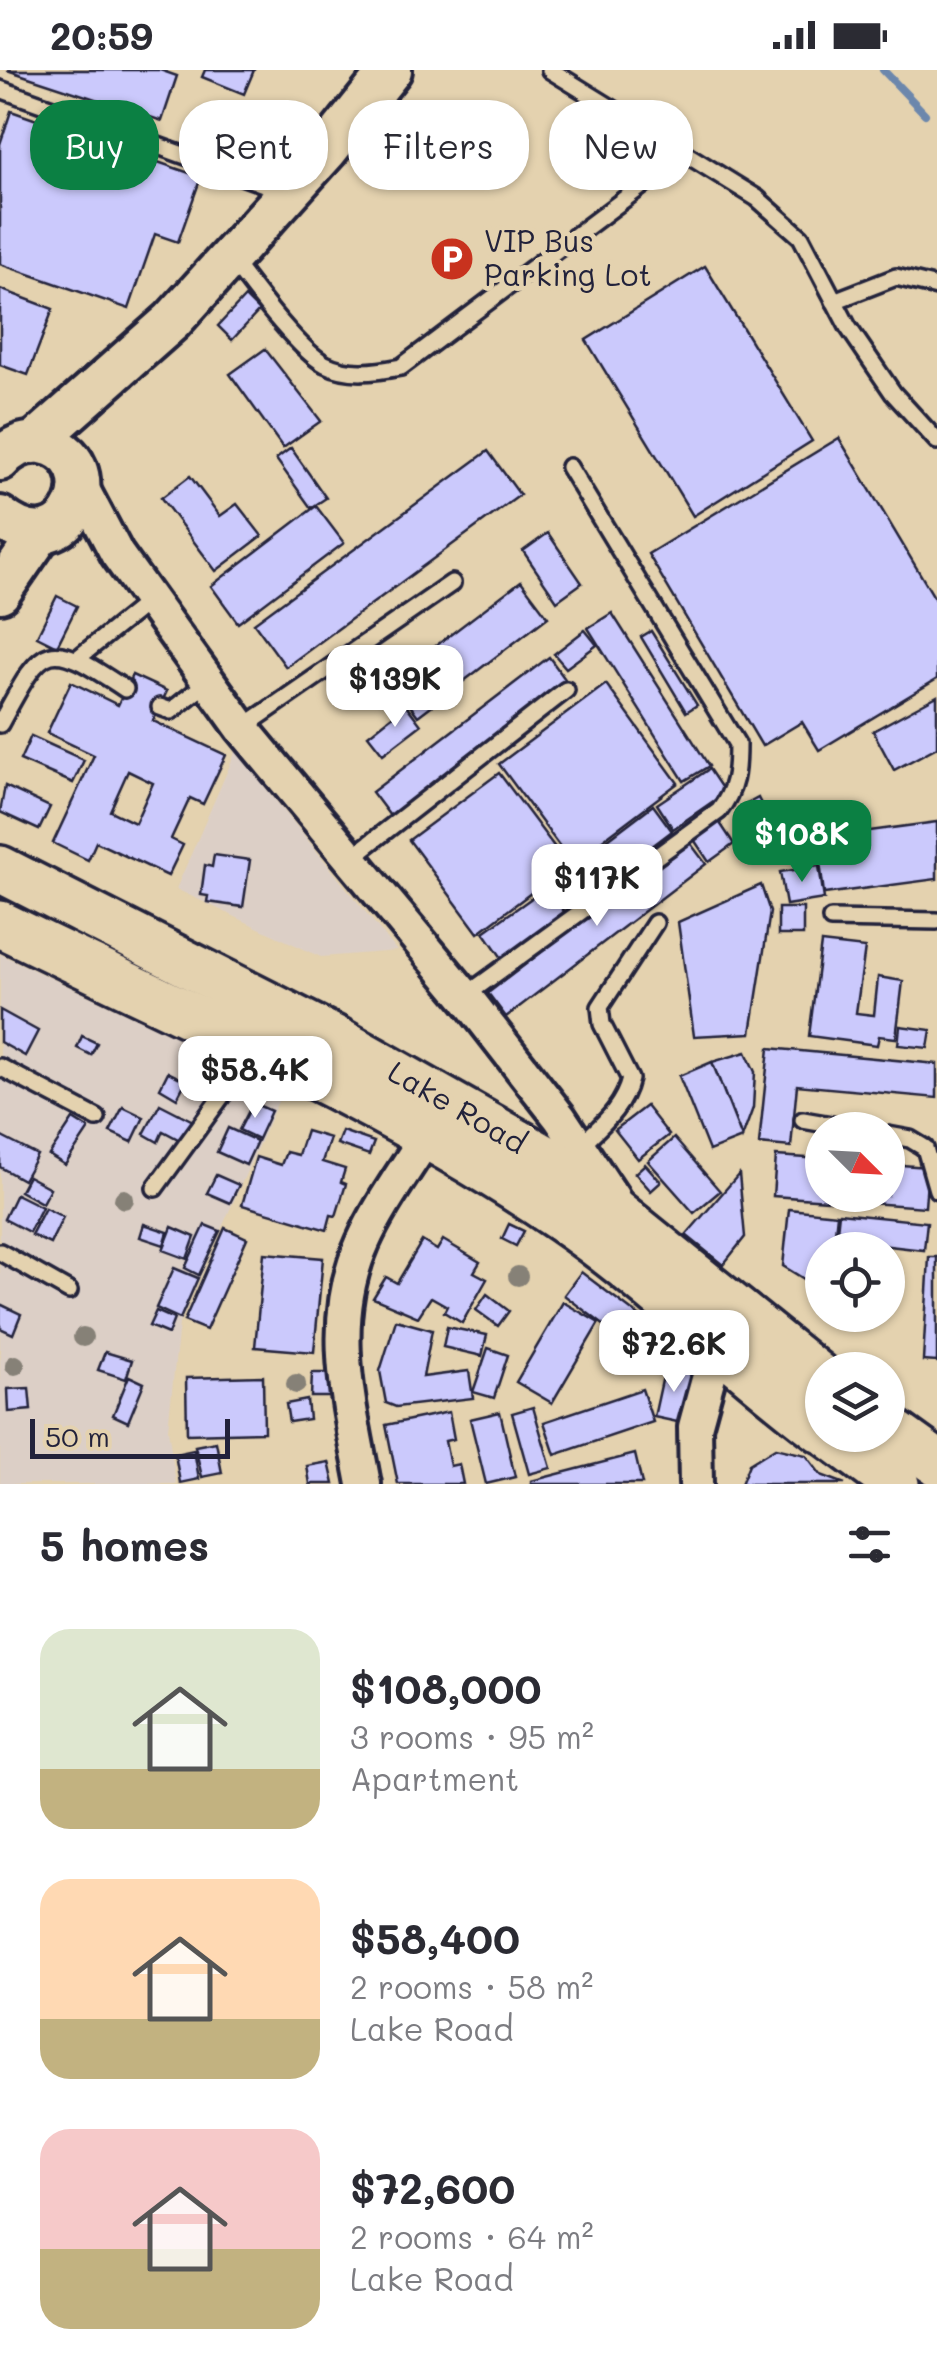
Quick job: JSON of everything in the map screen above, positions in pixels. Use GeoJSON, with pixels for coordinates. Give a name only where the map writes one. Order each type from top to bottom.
{"type":"FeatureCollection","features":[{"type":"Feature","properties":{"kind":"main road","name":"Lake Road"},"geometry":{"type":"LineString","coordinates":[[10,869],[191,963],[556,1164],[624,1214],[805,1364]]}},
{"type":"Feature","properties":{"kind":"main road","name":"Lake Road"},"geometry":{"type":"LineString","coordinates":[[0,924],[426,1137],[562,1220],[805,1416]]}},
{"type":"Feature","properties":{"kind":"main road"},"geometry":{"type":"LineString","coordinates":[[905,1445],[925,1466]]}},
{"type":"Feature","properties":{"kind":"main road"},"geometry":{"type":"LineString","coordinates":[[882,1452],[925,1466]]}},
{"type":"Feature","properties":{"kind":"street"},"geometry":{"type":"LineString","coordinates":[[11,452],[113,375],[231,260],[391,70]]}},
{"type":"Feature","properties":{"kind":"street"},"geometry":{"type":"LineString","coordinates":[[0,592],[48,531],[78,503],[79,478],[113,375]]}},
{"type":"Feature","properties":{"kind":"street"},"geometry":{"type":"LineString","coordinates":[[11,452],[52,446],[79,478],[117,554],[242,728],[464,996],[580,1147],[624,1214]]}},
{"type":"Feature","properties":{"kind":"street"},"geometry":{"type":"LineString","coordinates":[[0,519],[19,531],[48,531],[117,554]]}},
{"type":"Feature","properties":{"kind":"street"},"geometry":{"type":"LineString","coordinates":[[364,1484],[342,1362],[345,1301],[362,1243],[426,1137]]}},
{"type":"Feature","properties":{"kind":"street"},"geometry":{"type":"LineString","coordinates":[[696,1484],[695,1427],[718,1343]]}},
{"type":"Feature","properties":{"kind":"lane"},"geometry":{"type":"LineString","coordinates":[[550,70],[597,100]]}},
{"type":"Feature","properties":{"kind":"lane"},"geometry":{"type":"LineString","coordinates":[[0,89],[289,194]]}},
{"type":"Feature","properties":{"kind":"lane"},"geometry":{"type":"LineString","coordinates":[[693,160],[757,198],[801,237],[834,301],[894,393],[937,441]]}},
{"type":"Feature","properties":{"kind":"lane"},"geometry":{"type":"LineString","coordinates":[[231,260],[267,306],[324,363],[364,374],[401,367],[637,190]]}},
{"type":"Feature","properties":{"kind":"lane"},"geometry":{"type":"LineString","coordinates":[[834,301],[896,277],[937,288]]}},
{"type":"Feature","properties":{"kind":"lane"},"geometry":{"type":"LineString","coordinates":[[464,996],[719,810],[731,796],[738,775],[737,744],[569,467]]}},
{"type":"Feature","properties":{"kind":"lane"},"geometry":{"type":"LineString","coordinates":[[242,728],[452,583]]}},
{"type":"Feature","properties":{"kind":"lane"},"geometry":{"type":"LineString","coordinates":[[78,658],[150,600]]}},
{"type":"Feature","properties":{"kind":"lane"},"geometry":{"type":"LineString","coordinates":[[0,724],[32,666],[48,654],[64,652],[78,658],[125,689]]}},
{"type":"Feature","properties":{"kind":"lane"},"geometry":{"type":"LineString","coordinates":[[160,707],[171,711],[209,682]]}},
{"type":"Feature","properties":{"kind":"lane"},"geometry":{"type":"LineString","coordinates":[[351,858],[566,690]]}},
{"type":"Feature","properties":{"kind":"lane"},"geometry":{"type":"LineString","coordinates":[[832,919],[937,921]]}},
{"type":"Feature","properties":{"kind":"lane"},"geometry":{"type":"LineString","coordinates":[[580,1147],[618,1110],[627,1093],[630,1079],[602,1024],[600,1007],[655,923]]}},
{"type":"Feature","properties":{"kind":"lane"},"geometry":{"type":"LineString","coordinates":[[155,1188],[256,1049]]}},
{"type":"Feature","properties":{"kind":"lane"},"geometry":{"type":"LineString","coordinates":[[0,1067],[97,1118]]}},
{"type":"Feature","properties":{"kind":"lane"},"geometry":{"type":"LineString","coordinates":[[905,1138],[925,1148],[937,1190]]}},
{"type":"Feature","properties":{"kind":"lane"},"geometry":{"type":"LineString","coordinates":[[0,1252],[69,1291]]}},
{"type":"Feature","properties":{"kind":"shaded area"},"geometry":{"type":"Polygon","coordinates":[[[236,751],[397,951],[321,957],[176,889],[236,751]]]}},
{"type":"Feature","properties":{"kind":"shaded area"},"geometry":{"type":"Polygon","coordinates":[[[0,954],[284,1088],[179,1324],[168,1429],[176,1484],[0,1484],[0,954]]]}},
{"type":"Feature","properties":{"kind":"building"},"geometry":{"type":"Polygon","coordinates":[[[7,70],[160,70],[177,76],[162,121],[159,100],[98,100],[7,70]]]}},
{"type":"Feature","properties":{"kind":"building"},"geometry":{"type":"Polygon","coordinates":[[[205,70],[254,70],[244,94],[202,77],[205,70]]]}},
{"type":"Feature","properties":{"kind":"building"},"geometry":{"type":"Polygon","coordinates":[[[11,111],[30,118],[30,190],[159,190],[159,162],[179,169],[179,190],[196,190],[178,242],[155,234],[129,309],[0,264],[0,144],[11,111]]]}},
{"type":"Feature","properties":{"kind":"building"},"geometry":{"type":"Polygon","coordinates":[[[705,266],[812,441],[693,516],[586,340],[705,266]]]}},
{"type":"Feature","properties":{"kind":"building"},"geometry":{"type":"Polygon","coordinates":[[[0,289],[53,309],[28,375],[0,365],[0,289]]]}},
{"type":"Feature","properties":{"kind":"building"},"geometry":{"type":"Polygon","coordinates":[[[245,297],[259,311],[232,340],[218,326],[245,297]]]}},
{"type":"Feature","properties":{"kind":"building"},"geometry":{"type":"Polygon","coordinates":[[[265,349],[321,421],[283,448],[230,374],[265,349]]]}},
{"type":"Feature","properties":{"kind":"building"},"geometry":{"type":"Polygon","coordinates":[[[839,438],[937,602],[937,679],[819,750],[802,722],[762,746],[648,554],[839,438]]]}},
{"type":"Feature","properties":{"kind":"building"},"geometry":{"type":"Polygon","coordinates":[[[291,448],[326,498],[311,508],[276,459],[291,448]]]}},
{"type":"Feature","properties":{"kind":"building"},"geometry":{"type":"Polygon","coordinates":[[[488,451],[520,495],[286,667],[254,623],[488,451]]]}},
{"type":"Feature","properties":{"kind":"building"},"geometry":{"type":"Polygon","coordinates":[[[190,476],[220,516],[237,504],[262,536],[216,571],[161,498],[190,476]]]}},
{"type":"Feature","properties":{"kind":"building"},"geometry":{"type":"Polygon","coordinates":[[[316,506],[344,543],[238,623],[211,586],[316,506]]]}},
{"type":"Feature","properties":{"kind":"building"},"geometry":{"type":"Polygon","coordinates":[[[548,533],[582,583],[557,601],[523,551],[548,533]]]}},
{"type":"Feature","properties":{"kind":"building"},"geometry":{"type":"Polygon","coordinates":[[[521,581],[548,617],[418,716],[391,680],[521,581]]]}},
{"type":"Feature","properties":{"kind":"building"},"geometry":{"type":"Polygon","coordinates":[[[57,596],[77,606],[57,646],[37,636],[57,596]]]}},
{"type":"Feature","properties":{"kind":"building"},"geometry":{"type":"Polygon","coordinates":[[[612,613],[709,766],[684,781],[588,628],[612,613]]]}},
{"type":"Feature","properties":{"kind":"building"},"geometry":{"type":"Polygon","coordinates":[[[585,630],[597,645],[566,668],[554,654],[585,630]]]}},
{"type":"Feature","properties":{"kind":"building"},"geometry":{"type":"Polygon","coordinates":[[[651,631],[697,705],[686,712],[641,637],[651,631]]]}},
{"type":"Feature","properties":{"kind":"building"},"geometry":{"type":"Polygon","coordinates":[[[549,657],[570,686],[393,820],[372,792],[549,657]]]}},
{"type":"Feature","properties":{"kind":"building"},"geometry":{"type":"Polygon","coordinates":[[[132,675],[167,691],[153,721],[226,755],[203,804],[190,798],[171,839],[183,845],[168,876],[96,842],[88,860],[53,843],[94,755],[47,733],[71,682],[118,705],[132,675]],[[128,771],[110,811],[135,823],[153,783],[128,771]]]}},
{"type":"Feature","properties":{"kind":"building"},"geometry":{"type":"Polygon","coordinates":[[[606,684],[678,783],[572,863],[499,764],[606,684]]]}},
{"type":"Feature","properties":{"kind":"building"},"geometry":{"type":"Polygon","coordinates":[[[937,696],[937,747],[894,770],[873,731],[937,696]]]}},
{"type":"Feature","properties":{"kind":"building"},"geometry":{"type":"Polygon","coordinates":[[[406,705],[421,725],[383,754],[368,735],[406,705]]]}},
{"type":"Feature","properties":{"kind":"building"},"geometry":{"type":"Polygon","coordinates":[[[31,736],[84,760],[73,783],[20,760],[31,736]]]}},
{"type":"Feature","properties":{"kind":"building"},"geometry":{"type":"Polygon","coordinates":[[[709,769],[725,793],[673,829],[657,804],[709,769]]]}},
{"type":"Feature","properties":{"kind":"building"},"geometry":{"type":"Polygon","coordinates":[[[499,773],[568,865],[478,933],[409,840],[499,773]]]}},
{"type":"Feature","properties":{"kind":"building"},"geometry":{"type":"Polygon","coordinates":[[[5,786],[50,807],[39,830],[0,812],[5,786]]]}},
{"type":"Feature","properties":{"kind":"building"},"geometry":{"type":"Polygon","coordinates":[[[758,798],[774,829],[754,839],[738,809],[758,798]]]}},
{"type":"Feature","properties":{"kind":"building"},"geometry":{"type":"Polygon","coordinates":[[[653,805],[672,831],[618,872],[599,846],[653,805]]]}},
{"type":"Feature","properties":{"kind":"building"},"geometry":{"type":"Polygon","coordinates":[[[718,820],[734,844],[709,862],[693,838],[718,820]]]}},
{"type":"Feature","properties":{"kind":"building"},"geometry":{"type":"Polygon","coordinates":[[[937,822],[937,879],[824,894],[817,838],[937,822]]]}},
{"type":"Feature","properties":{"kind":"building"},"geometry":{"type":"Polygon","coordinates":[[[688,840],[706,864],[506,1017],[488,993],[688,840]]]}},
{"type":"Feature","properties":{"kind":"building"},"geometry":{"type":"Polygon","coordinates":[[[596,848],[614,873],[567,908],[549,884],[596,848]]]}},
{"type":"Feature","properties":{"kind":"building"},"geometry":{"type":"Polygon","coordinates":[[[214,855],[250,860],[243,907],[207,902],[208,896],[201,895],[205,865],[212,867],[214,855]]]}},
{"type":"Feature","properties":{"kind":"building"},"geometry":{"type":"Polygon","coordinates":[[[819,866],[824,899],[786,905],[780,872],[819,866]]]}},
{"type":"Feature","properties":{"kind":"building"},"geometry":{"type":"Polygon","coordinates":[[[761,885],[770,912],[751,1033],[694,1036],[678,922],[761,885]]]}},
{"type":"Feature","properties":{"kind":"building"},"geometry":{"type":"Polygon","coordinates":[[[547,887],[565,913],[502,958],[484,932],[547,887]]]}},
{"type":"Feature","properties":{"kind":"building"},"geometry":{"type":"Polygon","coordinates":[[[778,908],[803,908],[803,935],[778,935],[778,908]]]}},
{"type":"Feature","properties":{"kind":"building"},"geometry":{"type":"Polygon","coordinates":[[[821,943],[865,948],[856,1013],[874,1015],[878,977],[903,981],[896,1038],[879,1036],[877,1045],[809,1036],[821,943]]]}},
{"type":"Feature","properties":{"kind":"building"},"geometry":{"type":"Polygon","coordinates":[[[0,1010],[38,1031],[25,1056],[0,1042],[0,1010]]]}},
{"type":"Feature","properties":{"kind":"building"},"geometry":{"type":"Polygon","coordinates":[[[900,1026],[931,1030],[928,1048],[898,1045],[900,1026]]]}},
{"type":"Feature","properties":{"kind":"building"},"geometry":{"type":"Polygon","coordinates":[[[82,1036],[97,1043],[91,1055],[77,1048],[82,1036]]]}},
{"type":"Feature","properties":{"kind":"building"},"geometry":{"type":"Polygon","coordinates":[[[769,1048],[937,1064],[937,1098],[797,1085],[791,1147],[759,1144],[769,1048]]]}},
{"type":"Feature","properties":{"kind":"building"},"geometry":{"type":"Polygon","coordinates":[[[746,1052],[755,1072],[753,1108],[742,1138],[712,1062],[746,1052]]]}},
{"type":"Feature","properties":{"kind":"building"},"geometry":{"type":"Polygon","coordinates":[[[712,1062],[742,1138],[709,1151],[679,1076],[712,1062]]]}},
{"type":"Feature","properties":{"kind":"building"},"geometry":{"type":"Polygon","coordinates":[[[168,1072],[186,1081],[177,1098],[160,1088],[168,1072]]]}},
{"type":"Feature","properties":{"kind":"building"},"geometry":{"type":"Polygon","coordinates":[[[253,1103],[271,1111],[258,1139],[239,1130],[253,1103]]]}},
{"type":"Feature","properties":{"kind":"building"},"geometry":{"type":"Polygon","coordinates":[[[160,1104],[193,1121],[182,1141],[163,1131],[158,1142],[144,1134],[160,1104]]]}},
{"type":"Feature","properties":{"kind":"building"},"geometry":{"type":"Polygon","coordinates":[[[646,1106],[669,1135],[638,1159],[615,1130],[646,1106]]]}},
{"type":"Feature","properties":{"kind":"building"},"geometry":{"type":"Polygon","coordinates":[[[123,1107],[144,1117],[132,1142],[110,1132],[123,1107]]]}},
{"type":"Feature","properties":{"kind":"building"},"geometry":{"type":"Polygon","coordinates":[[[73,1119],[89,1129],[65,1165],[49,1155],[73,1119]]]}},
{"type":"Feature","properties":{"kind":"building"},"geometry":{"type":"Polygon","coordinates":[[[228,1128],[257,1141],[246,1165],[217,1152],[228,1128]]]}},
{"type":"Feature","properties":{"kind":"building"},"geometry":{"type":"Polygon","coordinates":[[[306,1131],[330,1138],[322,1162],[345,1169],[341,1182],[346,1184],[327,1230],[242,1205],[256,1157],[281,1165],[286,1152],[298,1155],[306,1131]]]}},
{"type":"Feature","properties":{"kind":"building"},"geometry":{"type":"Polygon","coordinates":[[[342,1131],[374,1142],[369,1155],[337,1144],[342,1131]]]}},
{"type":"Feature","properties":{"kind":"building"},"geometry":{"type":"Polygon","coordinates":[[[0,1136],[37,1155],[23,1180],[0,1167],[0,1136]]]}},
{"type":"Feature","properties":{"kind":"building"},"geometry":{"type":"Polygon","coordinates":[[[674,1138],[720,1191],[694,1213],[648,1161],[674,1138]]]}},
{"type":"Feature","properties":{"kind":"building"},"geometry":{"type":"Polygon","coordinates":[[[776,1156],[805,1158],[805,1198],[773,1196],[776,1156]]]}},
{"type":"Feature","properties":{"kind":"building"},"geometry":{"type":"Polygon","coordinates":[[[645,1164],[661,1182],[651,1191],[635,1173],[645,1164]]]}},
{"type":"Feature","properties":{"kind":"building"},"geometry":{"type":"Polygon","coordinates":[[[905,1165],[928,1167],[925,1207],[905,1206],[905,1165]]]}},
{"type":"Feature","properties":{"kind":"building"},"geometry":{"type":"Polygon","coordinates":[[[739,1174],[745,1237],[723,1265],[686,1235],[739,1174]]]}},
{"type":"Feature","properties":{"kind":"building"},"geometry":{"type":"Polygon","coordinates":[[[216,1175],[239,1185],[230,1203],[207,1193],[216,1175]]]}},
{"type":"Feature","properties":{"kind":"building"},"geometry":{"type":"Polygon","coordinates":[[[28,1176],[50,1188],[42,1203],[20,1191],[28,1176]]]}},
{"type":"Feature","properties":{"kind":"building"},"geometry":{"type":"Polygon","coordinates":[[[16,1194],[42,1207],[29,1232],[4,1219],[16,1194]]]}},
{"type":"Feature","properties":{"kind":"building"},"geometry":{"type":"Polygon","coordinates":[[[45,1208],[63,1217],[50,1244],[31,1235],[45,1208]]]}},
{"type":"Feature","properties":{"kind":"building"},"geometry":{"type":"Polygon","coordinates":[[[789,1209],[837,1214],[835,1232],[805,1232],[805,1280],[783,1266],[789,1209]]]}},
{"type":"Feature","properties":{"kind":"building"},"geometry":{"type":"Polygon","coordinates":[[[839,1213],[927,1222],[924,1250],[905,1248],[905,1232],[837,1232],[839,1213]]]}},
{"type":"Feature","properties":{"kind":"building"},"geometry":{"type":"Polygon","coordinates":[[[144,1224],[168,1232],[164,1245],[140,1237],[144,1224]]]}},
{"type":"Feature","properties":{"kind":"building"},"geometry":{"type":"Polygon","coordinates":[[[509,1224],[524,1231],[516,1246],[502,1239],[509,1224]]]}},
{"type":"Feature","properties":{"kind":"building"},"geometry":{"type":"Polygon","coordinates":[[[205,1225],[220,1231],[199,1275],[185,1268],[205,1225]]]}},
{"type":"Feature","properties":{"kind":"building"},"geometry":{"type":"Polygon","coordinates":[[[172,1227],[195,1237],[187,1259],[163,1250],[172,1227]]]}},
{"type":"Feature","properties":{"kind":"building"},"geometry":{"type":"Polygon","coordinates":[[[225,1228],[247,1238],[206,1330],[184,1321],[225,1228]]]}},
{"type":"Feature","properties":{"kind":"building"},"geometry":{"type":"Polygon","coordinates":[[[443,1240],[480,1262],[474,1272],[487,1279],[462,1323],[444,1312],[447,1306],[431,1297],[418,1317],[373,1298],[386,1277],[397,1283],[422,1241],[437,1250],[443,1240]]]}},
{"type":"Feature","properties":{"kind":"building"},"geometry":{"type":"Polygon","coordinates":[[[264,1253],[323,1258],[314,1352],[255,1347],[264,1253]]]}},
{"type":"Feature","properties":{"kind":"building"},"geometry":{"type":"Polygon","coordinates":[[[929,1257],[937,1257],[937,1362],[923,1361],[929,1257]]]}},
{"type":"Feature","properties":{"kind":"building"},"geometry":{"type":"Polygon","coordinates":[[[174,1268],[198,1278],[180,1319],[156,1308],[174,1268]]]}},
{"type":"Feature","properties":{"kind":"building"},"geometry":{"type":"Polygon","coordinates":[[[581,1272],[668,1338],[651,1361],[564,1295],[581,1272]]]}},
{"type":"Feature","properties":{"kind":"building"},"geometry":{"type":"Polygon","coordinates":[[[487,1294],[509,1311],[498,1326],[476,1310],[487,1294]]]}},
{"type":"Feature","properties":{"kind":"building"},"geometry":{"type":"Polygon","coordinates":[[[563,1302],[599,1323],[552,1403],[516,1382],[563,1302]]]}},
{"type":"Feature","properties":{"kind":"building"},"geometry":{"type":"Polygon","coordinates":[[[0,1304],[21,1314],[13,1334],[0,1328],[0,1304]]]}},
{"type":"Feature","properties":{"kind":"building"},"geometry":{"type":"Polygon","coordinates":[[[156,1311],[174,1319],[168,1334],[149,1326],[156,1311]]]}},
{"type":"Feature","properties":{"kind":"building"},"geometry":{"type":"Polygon","coordinates":[[[396,1320],[432,1330],[423,1377],[469,1371],[473,1398],[396,1407],[386,1403],[380,1371],[396,1320]]]}},
{"type":"Feature","properties":{"kind":"building"},"geometry":{"type":"Polygon","coordinates":[[[447,1327],[487,1335],[482,1356],[443,1347],[447,1327]]]}},
{"type":"Feature","properties":{"kind":"building"},"geometry":{"type":"Polygon","coordinates":[[[488,1348],[508,1355],[494,1398],[473,1392],[488,1348]]]}},
{"type":"Feature","properties":{"kind":"building"},"geometry":{"type":"Polygon","coordinates":[[[105,1352],[132,1360],[126,1379],[98,1370],[105,1352]]]}},
{"type":"Feature","properties":{"kind":"building"},"geometry":{"type":"Polygon","coordinates":[[[665,1367],[693,1373],[682,1423],[654,1417],[665,1367]]]}},
{"type":"Feature","properties":{"kind":"building"},"geometry":{"type":"Polygon","coordinates":[[[312,1373],[330,1373],[329,1397],[311,1397],[312,1373]]]}},
{"type":"Feature","properties":{"kind":"building"},"geometry":{"type":"Polygon","coordinates":[[[129,1376],[144,1383],[128,1422],[113,1415],[129,1376]]]}},
{"type":"Feature","properties":{"kind":"building"},"geometry":{"type":"Polygon","coordinates":[[[263,1376],[264,1432],[187,1434],[186,1378],[263,1376]]]}},
{"type":"Feature","properties":{"kind":"building"},"geometry":{"type":"Polygon","coordinates":[[[29,1388],[31,1410],[9,1412],[8,1389],[29,1388]]]}},
{"type":"Feature","properties":{"kind":"building"},"geometry":{"type":"Polygon","coordinates":[[[642,1389],[653,1422],[555,1455],[544,1422],[642,1389]]]}},
{"type":"Feature","properties":{"kind":"building"},"geometry":{"type":"Polygon","coordinates":[[[307,1400],[309,1419],[289,1422],[286,1404],[307,1400]]]}},
{"type":"Feature","properties":{"kind":"building"},"geometry":{"type":"Polygon","coordinates":[[[533,1407],[551,1468],[529,1474],[512,1413],[533,1407]]]}},
{"type":"Feature","properties":{"kind":"building"},"geometry":{"type":"Polygon","coordinates":[[[449,1412],[454,1439],[445,1441],[450,1466],[459,1464],[463,1484],[398,1484],[386,1425],[449,1412]]]}},
{"type":"Feature","properties":{"kind":"building"},"geometry":{"type":"Polygon","coordinates":[[[500,1412],[515,1477],[486,1484],[470,1419],[500,1412]]]}},
{"type":"Feature","properties":{"kind":"building"},"geometry":{"type":"Polygon","coordinates":[[[216,1442],[222,1473],[202,1477],[195,1446],[216,1442]]]}},
{"type":"Feature","properties":{"kind":"building"},"geometry":{"type":"Polygon","coordinates":[[[775,1448],[806,1455],[821,1475],[845,1484],[741,1484],[749,1464],[775,1448]]]}},
{"type":"Feature","properties":{"kind":"building"},"geometry":{"type":"Polygon","coordinates":[[[194,1450],[199,1479],[180,1483],[175,1454],[194,1450]]]}},
{"type":"Feature","properties":{"kind":"building"},"geometry":{"type":"Polygon","coordinates":[[[635,1454],[642,1484],[531,1484],[531,1481],[635,1454]]]}},
{"type":"Feature","properties":{"kind":"building"},"geometry":{"type":"Polygon","coordinates":[[[329,1462],[334,1484],[310,1484],[307,1466],[329,1462]]]}},
{"type":"Feature","properties":{"kind":"waterway"},"geometry":{"type":"LineString","coordinates":[[883,70],[925,114]]}},
{"type":"Feature","properties":{"kind":"place","name":"VIP Bus Parking Lot"},"geometry":{"type":"Point","coordinates":[452,259]}}]}
